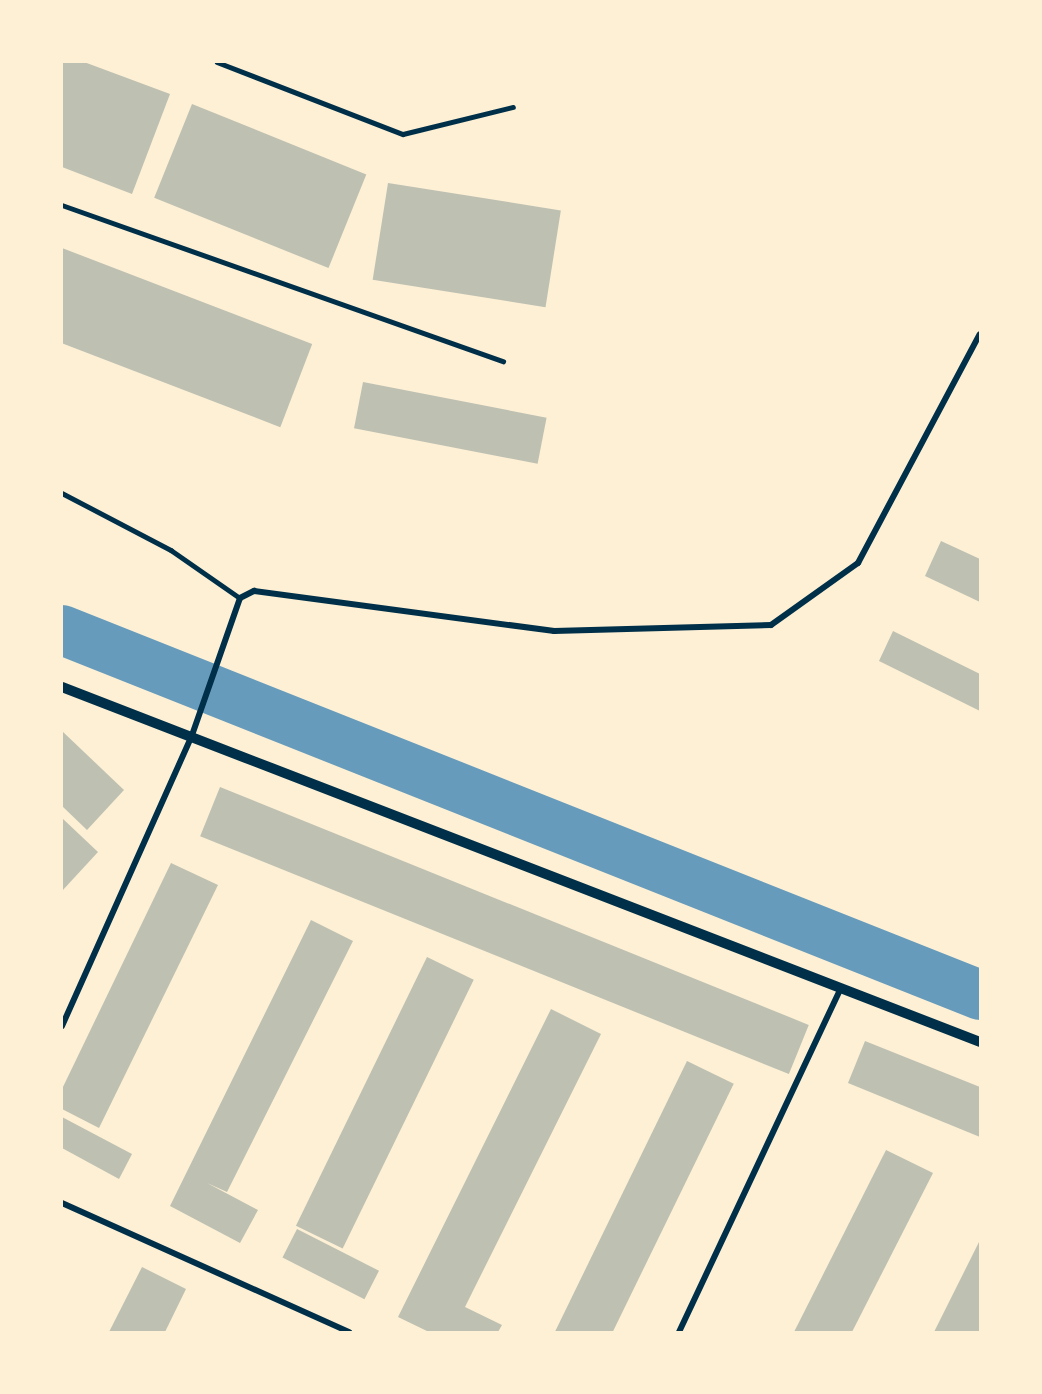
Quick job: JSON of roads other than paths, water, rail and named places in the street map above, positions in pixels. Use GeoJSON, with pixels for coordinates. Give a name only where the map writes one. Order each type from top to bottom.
{"type":"FeatureCollection","features":[{"type":"Feature","properties":{"kind":"street"},"geometry":{"type":"LineString","coordinates":[[62,1026],[191,737],[231,618],[240,598],[254,591],[554,632],[771,626],[858,563],[981,334]]}},
{"type":"Feature","properties":{"kind":"street"},"geometry":{"type":"LineString","coordinates":[[62,687],[981,1042]]}},
{"type":"Feature","properties":{"kind":"street"},"geometry":{"type":"LineString","coordinates":[[679,1332],[842,987]]}},
{"type":"Feature","properties":{"kind":"street"},"geometry":{"type":"LineString","coordinates":[[62,1203],[349,1332]]}},
{"type":"Feature","properties":{"kind":"lane"},"geometry":{"type":"LineString","coordinates":[[217,62],[403,134],[513,107]]}},
{"type":"Feature","properties":{"kind":"lane"},"geometry":{"type":"LineString","coordinates":[[62,205],[503,362]]}},
{"type":"Feature","properties":{"kind":"lane"},"geometry":{"type":"LineString","coordinates":[[62,493],[171,550],[240,598]]}},
{"type":"Feature","properties":{"kind":"waterway"},"geometry":{"type":"LineString","coordinates":[[62,630],[980,995]]}}]}
